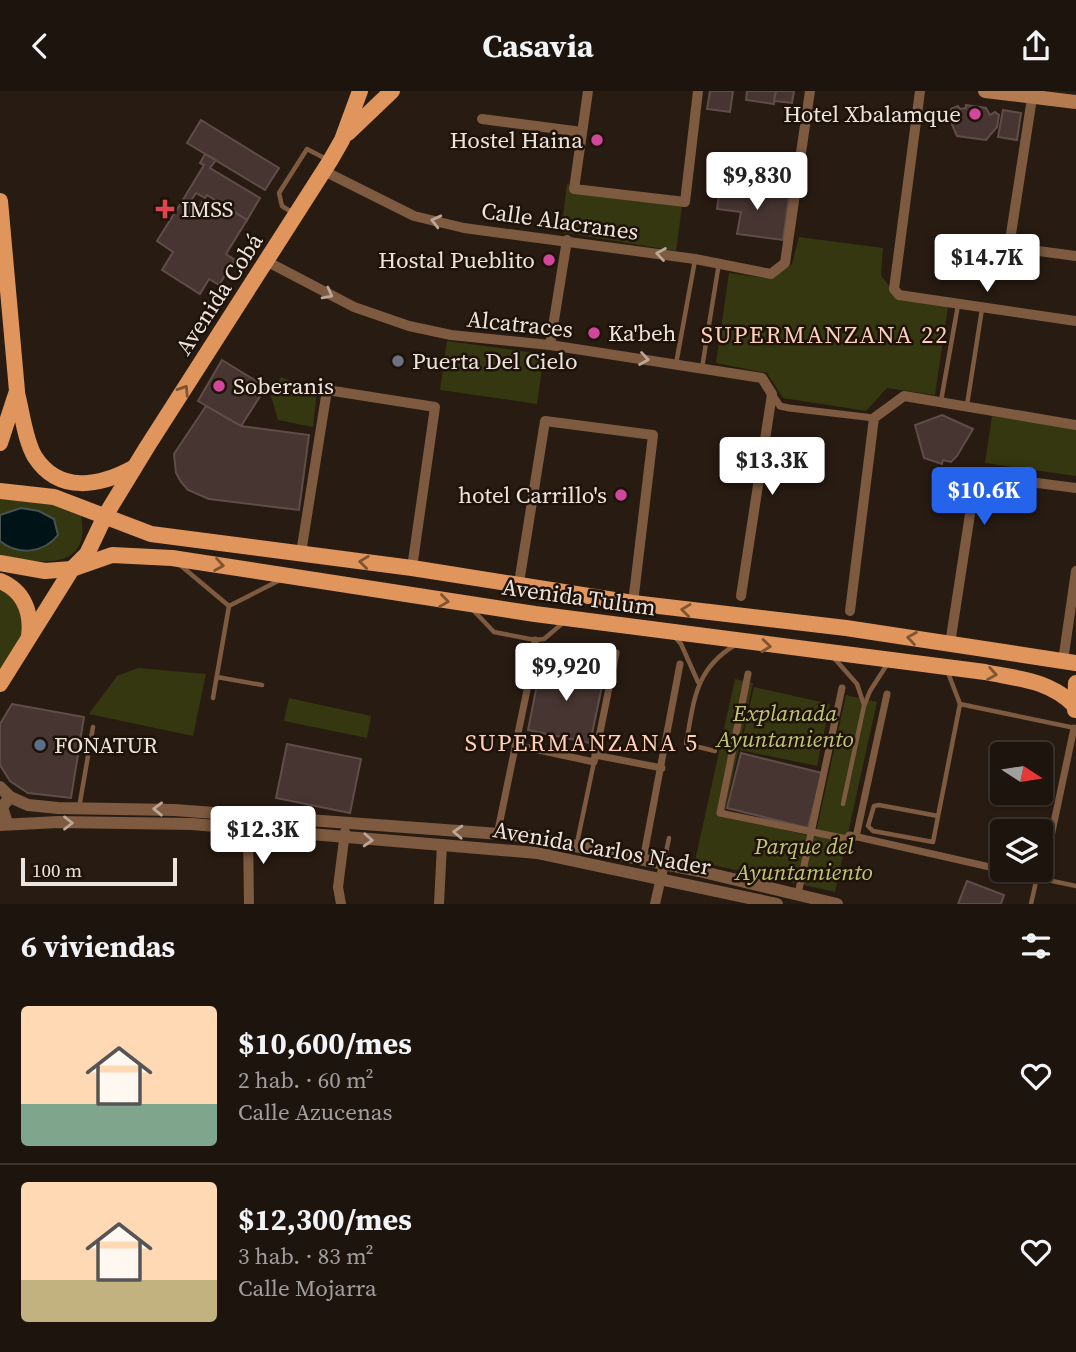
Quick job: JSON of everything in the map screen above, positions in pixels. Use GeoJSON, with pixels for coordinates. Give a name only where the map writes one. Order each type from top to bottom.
{"type":"FeatureCollection","features":[{"type":"Feature","properties":{"kind":"main road","name":"Avenida Cobá"},"geometry":{"type":"LineString","coordinates":[[72,569],[87,554],[104,516],[327,166],[342,140],[360,91]]}},
{"type":"Feature","properties":{"kind":"main road"},"geometry":{"type":"LineString","coordinates":[[342,140],[392,91]]}},
{"type":"Feature","properties":{"kind":"main road"},"geometry":{"type":"LineString","coordinates":[[985,91],[1076,101]]}},
{"type":"Feature","properties":{"kind":"main road"},"geometry":{"type":"LineString","coordinates":[[1065,91],[1076,101]]}},
{"type":"Feature","properties":{"kind":"main road"},"geometry":{"type":"LineString","coordinates":[[0,201],[4,278],[17,391],[34,456],[48,472],[75,484],[95,484],[135,467]]}},
{"type":"Feature","properties":{"kind":"main road"},"geometry":{"type":"LineString","coordinates":[[0,443],[17,391]]}},
{"type":"Feature","properties":{"kind":"main road","name":"Avenida Tulum"},"geometry":{"type":"LineString","coordinates":[[0,491],[54,497],[135,529],[519,583],[633,603],[846,628],[1069,662]]}},
{"type":"Feature","properties":{"kind":"main road"},"geometry":{"type":"LineString","coordinates":[[127,556],[126,541],[135,529]]}},
{"type":"Feature","properties":{"kind":"main road","name":"Avenida Tulum"},"geometry":{"type":"LineString","coordinates":[[0,563],[45,571],[72,569],[112,555],[172,558],[672,634],[945,667],[1045,684],[1060,691],[1075,718]]}},
{"type":"Feature","properties":{"kind":"main road"},"geometry":{"type":"LineString","coordinates":[[0,684],[72,569]]}},
{"type":"Feature","properties":{"kind":"main road"},"geometry":{"type":"LineString","coordinates":[[0,581],[18,592],[26,605],[31,622],[29,639]]}},
{"type":"Feature","properties":{"kind":"main road"},"geometry":{"type":"LineString","coordinates":[[1075,718],[1076,683]]}},
{"type":"Feature","properties":{"kind":"street"},"geometry":{"type":"LineString","coordinates":[[589,91],[574,189],[685,202],[698,91]]}},
{"type":"Feature","properties":{"kind":"street","name":"Calle Alacranes"},"geometry":{"type":"LineString","coordinates":[[327,166],[414,216],[464,228],[695,259],[771,274],[785,263],[810,91]]}},
{"type":"Feature","properties":{"kind":"street"},"geometry":{"type":"LineString","coordinates":[[920,91],[894,289],[899,295],[1076,321]]}},
{"type":"Feature","properties":{"kind":"street"},"geometry":{"type":"LineString","coordinates":[[1032,98],[1009,247],[1076,256]]}},
{"type":"Feature","properties":{"kind":"street"},"geometry":{"type":"LineString","coordinates":[[482,119],[582,132]]}},
{"type":"Feature","properties":{"kind":"street"},"geometry":{"type":"LineString","coordinates":[[550,345],[567,240]]}},
{"type":"Feature","properties":{"kind":"street","name":"Alcatraces"},"geometry":{"type":"LineString","coordinates":[[268,261],[354,307],[409,326],[450,335],[550,345],[762,378],[772,394]]}},
{"type":"Feature","properties":{"kind":"street"},"geometry":{"type":"LineString","coordinates":[[301,553],[327,390],[435,407],[412,568]]}},
{"type":"Feature","properties":{"kind":"street"},"geometry":{"type":"LineString","coordinates":[[772,394],[780,406],[874,418]]}},
{"type":"Feature","properties":{"kind":"street"},"geometry":{"type":"LineString","coordinates":[[740,596],[772,394]]}},
{"type":"Feature","properties":{"kind":"street"},"geometry":{"type":"LineString","coordinates":[[850,611],[874,418],[893,401],[904,396],[1076,425]]}},
{"type":"Feature","properties":{"kind":"street"},"geometry":{"type":"LineString","coordinates":[[519,583],[545,421],[653,435],[633,603]]}},
{"type":"Feature","properties":{"kind":"street"},"geometry":{"type":"LineString","coordinates":[[950,645],[976,475],[1076,488]]}},
{"type":"Feature","properties":{"kind":"street"},"geometry":{"type":"LineString","coordinates":[[1069,662],[1076,571]]}},
{"type":"Feature","properties":{"kind":"street"},"geometry":{"type":"LineString","coordinates":[[497,835],[535,640]]}},
{"type":"Feature","properties":{"kind":"street"},"geometry":{"type":"LineString","coordinates":[[595,758],[616,653]]}},
{"type":"Feature","properties":{"kind":"street"},"geometry":{"type":"LineString","coordinates":[[643,860],[680,663]]}},
{"type":"Feature","properties":{"kind":"street"},"geometry":{"type":"LineString","coordinates":[[748,674],[720,813],[847,839],[849,835],[990,867]]}},
{"type":"Feature","properties":{"kind":"street"},"geometry":{"type":"LineString","coordinates":[[798,894],[842,688]]}},
{"type":"Feature","properties":{"kind":"street"},"geometry":{"type":"LineString","coordinates":[[856,837],[887,694]]}},
{"type":"Feature","properties":{"kind":"street"},"geometry":{"type":"LineString","coordinates":[[1052,819],[1075,718]]}},
{"type":"Feature","properties":{"kind":"street"},"geometry":{"type":"LineString","coordinates":[[515,745],[662,768]]}},
{"type":"Feature","properties":{"kind":"street"},"geometry":{"type":"LineString","coordinates":[[0,787],[10,797],[2,807],[4,824]]}},
{"type":"Feature","properties":{"kind":"street","name":"Avenida Carlos Nader"},"geometry":{"type":"LineString","coordinates":[[10,797],[28,805],[174,810],[526,836],[664,864],[837,904]]}},
{"type":"Feature","properties":{"kind":"street","name":"Avenida Carlos Nader"},"geometry":{"type":"LineString","coordinates":[[4,824],[192,824],[344,839],[442,844],[537,853],[777,904]]}},
{"type":"Feature","properties":{"kind":"street"},"geometry":{"type":"LineString","coordinates":[[341,904],[338,887],[346,824]]}},
{"type":"Feature","properties":{"kind":"street"},"geometry":{"type":"LineString","coordinates":[[248,829],[249,904]]}},
{"type":"Feature","properties":{"kind":"street"},"geometry":{"type":"LineString","coordinates":[[439,904],[442,844]]}},
{"type":"Feature","properties":{"kind":"street"},"geometry":{"type":"LineString","coordinates":[[654,904],[664,864]]}},
{"type":"Feature","properties":{"kind":"street"},"geometry":{"type":"LineString","coordinates":[[710,888],[713,875]]}},
{"type":"Feature","properties":{"kind":"lane"},"geometry":{"type":"LineString","coordinates":[[296,216],[282,206],[279,193],[307,149],[327,166]]}},
{"type":"Feature","properties":{"kind":"lane"},"geometry":{"type":"LineString","coordinates":[[676,364],[695,259]]}},
{"type":"Feature","properties":{"kind":"lane"},"geometry":{"type":"LineString","coordinates":[[702,369],[719,263]]}},
{"type":"Feature","properties":{"kind":"lane"},"geometry":{"type":"LineString","coordinates":[[940,403],[958,305]]}},
{"type":"Feature","properties":{"kind":"lane"},"geometry":{"type":"LineString","coordinates":[[967,406],[982,309]]}},
{"type":"Feature","properties":{"kind":"lane"},"geometry":{"type":"LineString","coordinates":[[172,558],[229,606]]}},
{"type":"Feature","properties":{"kind":"lane"},"geometry":{"type":"LineString","coordinates":[[229,606],[288,576]]}},
{"type":"Feature","properties":{"kind":"lane"},"geometry":{"type":"LineString","coordinates":[[469,605],[494,632],[535,640],[544,639],[568,619]]}},
{"type":"Feature","properties":{"kind":"lane"},"geometry":{"type":"LineString","coordinates":[[213,698],[229,606]]}},
{"type":"Feature","properties":{"kind":"lane"},"geometry":{"type":"LineString","coordinates":[[672,634],[681,644],[698,683]]}},
{"type":"Feature","properties":{"kind":"lane"},"geometry":{"type":"LineString","coordinates":[[715,751],[686,744],[698,683],[725,651],[738,643]]}},
{"type":"Feature","properties":{"kind":"lane"},"geometry":{"type":"LineString","coordinates":[[830,654],[857,684],[864,706]]}},
{"type":"Feature","properties":{"kind":"lane"},"geometry":{"type":"LineString","coordinates":[[843,804],[864,706],[870,691],[890,661]]}},
{"type":"Feature","properties":{"kind":"lane"},"geometry":{"type":"LineString","coordinates":[[938,816],[879,805],[874,806],[868,826],[873,831],[933,842],[960,705],[945,667]]}},
{"type":"Feature","properties":{"kind":"lane"},"geometry":{"type":"LineString","coordinates":[[217,677],[262,685]]}},
{"type":"Feature","properties":{"kind":"lane"},"geometry":{"type":"LineString","coordinates":[[960,705],[1075,718]]}},
{"type":"Feature","properties":{"kind":"lane"},"geometry":{"type":"LineString","coordinates":[[79,808],[93,727]]}},
{"type":"Feature","properties":{"kind":"lane"},"geometry":{"type":"LineString","coordinates":[[577,846],[595,758]]}},
{"type":"Feature","properties":{"kind":"lane"},"geometry":{"type":"LineString","coordinates":[[664,864],[669,838]]}},
{"type":"Feature","properties":{"kind":"lane"},"geometry":{"type":"LineString","coordinates":[[1053,881],[1076,886]]}},
{"type":"Feature","properties":{"kind":"lane"},"geometry":{"type":"LineString","coordinates":[[1031,904],[1038,882]]}},
{"type":"Feature","properties":{"kind":"green space"},"geometry":{"type":"Polygon","coordinates":[[[567,184],[683,199],[676,251],[561,232],[567,184]]]}},
{"type":"Feature","properties":{"kind":"green space"},"geometry":{"type":"Polygon","coordinates":[[[799,237],[883,248],[881,275],[892,290],[949,300],[935,395],[887,388],[866,411],[783,398],[767,373],[716,363],[729,273],[772,279],[792,264],[799,237]]]}},
{"type":"Feature","properties":{"kind":"green space"},"geometry":{"type":"Polygon","coordinates":[[[447,341],[544,354],[537,404],[440,390],[447,341]]]}},
{"type":"Feature","properties":{"kind":"green space"},"geometry":{"type":"Polygon","coordinates":[[[281,377],[317,391],[313,427],[278,420],[271,396],[281,377]]]}},
{"type":"Feature","properties":{"kind":"green space"},"geometry":{"type":"Polygon","coordinates":[[[992,416],[1076,427],[1076,476],[985,463],[992,416]]]}},
{"type":"Feature","properties":{"kind":"green space"},"geometry":{"type":"Polygon","coordinates":[[[0,497],[44,501],[81,516],[82,534],[78,547],[70,555],[58,560],[29,560],[0,555],[0,497]]]}},
{"type":"Feature","properties":{"kind":"green space"},"geometry":{"type":"Polygon","coordinates":[[[0,586],[22,603],[25,634],[0,674],[0,586]]]}},
{"type":"Feature","properties":{"kind":"green space"},"geometry":{"type":"Polygon","coordinates":[[[138,668],[206,674],[193,736],[89,714],[117,676],[138,668]]]}},
{"type":"Feature","properties":{"kind":"green space","name":"Parque del Ayuntamiento"},"geometry":{"type":"Polygon","coordinates":[[[735,679],[753,683],[724,816],[815,837],[846,695],[877,702],[835,892],[695,861],[735,679]]]}},
{"type":"Feature","properties":{"kind":"green space","name":"Explanada Ayuntamiento"},"geometry":{"type":"Polygon","coordinates":[[[754,687],[830,704],[817,766],[740,750],[754,687]]]}},
{"type":"Feature","properties":{"kind":"green space"},"geometry":{"type":"Polygon","coordinates":[[[289,698],[371,716],[367,738],[284,721],[289,698]]]}},
{"type":"Feature","properties":{"kind":"shaded area"},"geometry":{"type":"Polygon","coordinates":[[[21,508],[39,511],[54,519],[58,535],[46,546],[31,550],[15,549],[0,541],[0,515],[21,508]]]}},
{"type":"Feature","properties":{"kind":"building"},"geometry":{"type":"Polygon","coordinates":[[[710,91],[733,91],[730,112],[707,109],[710,91]]]}},
{"type":"Feature","properties":{"kind":"building"},"geometry":{"type":"Polygon","coordinates":[[[747,91],[776,91],[774,104],[746,100],[747,91]]]}},
{"type":"Feature","properties":{"kind":"building"},"geometry":{"type":"Polygon","coordinates":[[[776,91],[794,91],[792,103],[774,101],[776,91]]]}},
{"type":"Feature","properties":{"kind":"building"},"geometry":{"type":"Polygon","coordinates":[[[966,105],[986,108],[990,115],[995,112],[999,115],[997,127],[986,140],[957,136],[949,118],[951,109],[958,106],[960,109],[966,108],[966,105]]]}},
{"type":"Feature","properties":{"kind":"building"},"geometry":{"type":"Polygon","coordinates":[[[1003,110],[1021,113],[1017,140],[998,137],[1003,110]]]}},
{"type":"Feature","properties":{"kind":"building"},"geometry":{"type":"Polygon","coordinates":[[[201,120],[279,168],[265,190],[187,143],[201,120]]]}},
{"type":"Feature","properties":{"kind":"building"},"geometry":{"type":"Polygon","coordinates":[[[205,154],[216,160],[210,168],[260,198],[247,220],[207,195],[205,198],[196,193],[187,207],[181,203],[204,165],[200,163],[205,154]]]}},
{"type":"Feature","properties":{"kind":"building"},"geometry":{"type":"Polygon","coordinates":[[[720,188],[789,197],[783,240],[737,234],[741,212],[717,209],[720,188]]]}},
{"type":"Feature","properties":{"kind":"building"},"geometry":{"type":"Polygon","coordinates":[[[191,202],[200,207],[202,202],[224,215],[228,208],[247,220],[226,254],[235,260],[219,285],[209,279],[200,294],[162,270],[173,252],[157,241],[181,203],[187,207],[191,202]]]}},
{"type":"Feature","properties":{"kind":"building"},"geometry":{"type":"Polygon","coordinates":[[[222,360],[266,387],[241,426],[198,401],[222,360]]]}},
{"type":"Feature","properties":{"kind":"building"},"geometry":{"type":"Polygon","coordinates":[[[206,406],[241,426],[309,435],[299,510],[209,499],[188,490],[176,473],[174,454],[206,406]]]}},
{"type":"Feature","properties":{"kind":"building"},"geometry":{"type":"Polygon","coordinates":[[[942,415],[973,429],[957,456],[951,462],[943,460],[942,464],[924,458],[915,425],[942,415]]]}},
{"type":"Feature","properties":{"kind":"building"},"geometry":{"type":"Polygon","coordinates":[[[541,664],[604,677],[590,743],[528,730],[541,664]]]}},
{"type":"Feature","properties":{"kind":"building","name":"FONATUR"},"geometry":{"type":"Polygon","coordinates":[[[12,704],[84,717],[71,798],[28,793],[10,781],[0,765],[0,724],[12,704]]]}},
{"type":"Feature","properties":{"kind":"building"},"geometry":{"type":"Polygon","coordinates":[[[287,744],[361,759],[350,813],[276,798],[287,744]]]}},
{"type":"Feature","properties":{"kind":"building"},"geometry":{"type":"Polygon","coordinates":[[[741,753],[822,773],[808,828],[727,808],[741,753]]]}},
{"type":"Feature","properties":{"kind":"building"},"geometry":{"type":"Polygon","coordinates":[[[967,881],[1004,895],[1001,904],[958,904],[967,881]]]}},
{"type":"Feature","properties":{"kind":"place","name":"Hotel Xbalamque"},"geometry":{"type":"Point","coordinates":[975,114]}},
{"type":"Feature","properties":{"kind":"place","name":"Hostel Haina"},"geometry":{"type":"Point","coordinates":[597,140]}},
{"type":"Feature","properties":{"kind":"place","name":"IMSS"},"geometry":{"type":"Point","coordinates":[165,209]}},
{"type":"Feature","properties":{"kind":"place","name":"Hostal Pueblito"},"geometry":{"type":"Point","coordinates":[549,260]}},
{"type":"Feature","properties":{"kind":"place","name":"Ka'beh"},"geometry":{"type":"Point","coordinates":[594,333]}},
{"type":"Feature","properties":{"kind":"place","name":"Puerta Del Cielo"},"geometry":{"type":"Point","coordinates":[398,361]}},
{"type":"Feature","properties":{"kind":"place","name":"Soberanis"},"geometry":{"type":"Point","coordinates":[219,386]}},
{"type":"Feature","properties":{"kind":"place","name":"hotel Carrillo's"},"geometry":{"type":"Point","coordinates":[621,495]}},
{"type":"Feature","properties":{"kind":"place","name":"FONATUR"},"geometry":{"type":"Point","coordinates":[40,745]}},
{"type":"Feature","properties":{"kind":"district","name":"SUPERMANZANA 22"},"geometry":{"type":"Point","coordinates":[825,334]}},
{"type":"Feature","properties":{"kind":"district","name":"SUPERMANZANA 5"},"geometry":{"type":"Point","coordinates":[582,742]}}]}
